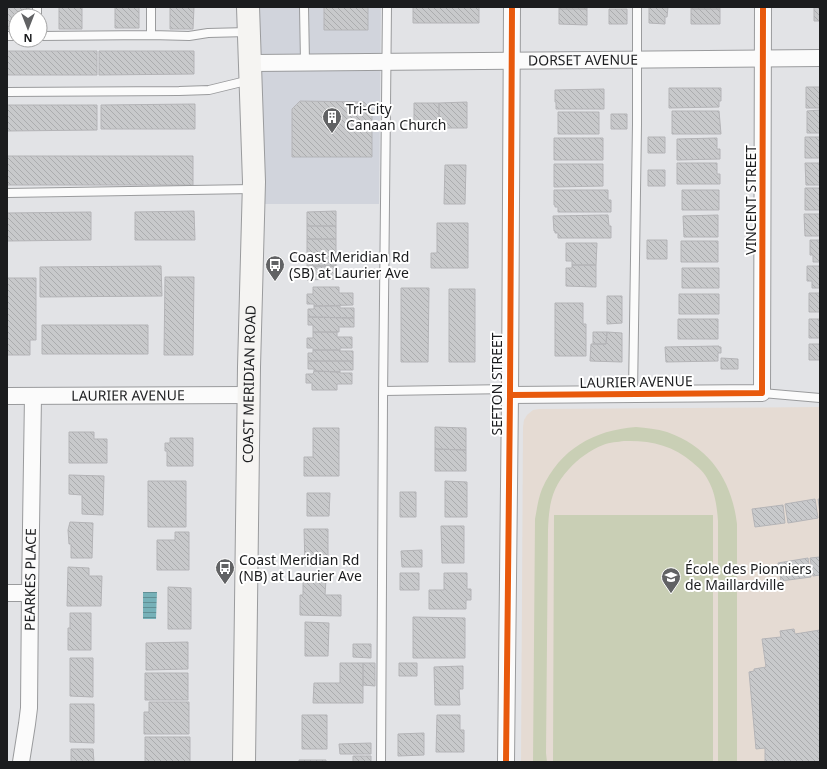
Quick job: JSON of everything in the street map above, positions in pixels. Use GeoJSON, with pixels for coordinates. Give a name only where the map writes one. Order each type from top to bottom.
{"type":"FeatureCollection","features":[{"type":"Feature","properties":{"kind":"main road","name":"COAST MERIDIAN ROAD"},"geometry":{"type":"LineString","coordinates":[[244,762],[253,189],[248,7]]}},
{"type":"Feature","properties":{"kind":"street","name":"SEFTON STREET"},"geometry":{"type":"LineString","coordinates":[[506,762],[512,7]]}},
{"type":"Feature","properties":{"kind":"street","name":"VINCENT STREET"},"geometry":{"type":"LineString","coordinates":[[762,393],[764,7]]}},
{"type":"Feature","properties":{"kind":"street","name":"DORSET AVENUE"},"geometry":{"type":"LineString","coordinates":[[250,72],[304,62],[820,58]]}},
{"type":"Feature","properties":{"kind":"street","name":"LAURIER AVENUE"},"geometry":{"type":"LineString","coordinates":[[510,392],[633,394],[762,393]]}},
{"type":"Feature","properties":{"kind":"street","name":"LAURIER AVENUE"},"geometry":{"type":"LineString","coordinates":[[7,396],[249,395]]}},
{"type":"Feature","properties":{"kind":"street","name":"PEARKES PLACE"},"geometry":{"type":"LineString","coordinates":[[21,762],[29,708],[33,396]]}},
{"type":"Feature","properties":{"kind":"street"},"geometry":{"type":"LineString","coordinates":[[7,593],[30,593]]}},
{"type":"Feature","properties":{"kind":"lane"},"geometry":{"type":"LineString","coordinates":[[151,7],[151,35]]}},
{"type":"Feature","properties":{"kind":"lane"},"geometry":{"type":"LineString","coordinates":[[304,7],[304,62]]}},
{"type":"Feature","properties":{"kind":"lane"},"geometry":{"type":"LineString","coordinates":[[381,762],[388,7]]}},
{"type":"Feature","properties":{"kind":"lane"},"geometry":{"type":"LineString","coordinates":[[633,394],[637,124],[637,7]]}},
{"type":"Feature","properties":{"kind":"lane"},"geometry":{"type":"LineString","coordinates":[[48,36],[190,36],[208,33],[249,32]]}},
{"type":"Feature","properties":{"kind":"lane"},"geometry":{"type":"LineString","coordinates":[[7,92],[209,90],[250,72]]}},
{"type":"Feature","properties":{"kind":"lane"},"geometry":{"type":"LineString","coordinates":[[7,193],[253,189]]}},
{"type":"Feature","properties":{"kind":"lane"},"geometry":{"type":"LineString","coordinates":[[384,391],[510,392]]}},
{"type":"Feature","properties":{"kind":"lane"},"geometry":{"type":"LineString","coordinates":[[762,393],[820,398]]}},
{"type":"Feature","properties":{"kind":"shaded area"},"geometry":{"type":"Polygon","coordinates":[[[258,7],[381,7],[379,204],[258,204],[258,7]]]}},
{"type":"Feature","properties":{"kind":"shaded area","name":"École des Pionniers de Maillardville"},"geometry":{"type":"Polygon","coordinates":[[[820,407],[820,762],[521,762],[523,427],[524,420],[527,415],[533,410],[539,409],[820,407]]]}},
{"type":"Feature","properties":{"kind":"green space"},"geometry":{"type":"Polygon","coordinates":[[[636,427],[667,432],[682,438],[695,447],[707,456],[716,468],[724,480],[730,494],[737,524],[737,762],[718,762],[718,521],[714,495],[707,477],[697,466],[677,451],[642,441],[624,441],[606,444],[593,449],[584,455],[573,465],[558,483],[550,505],[548,530],[547,762],[533,762],[535,519],[542,489],[549,475],[558,463],[580,444],[606,432],[636,427]]]}},
{"type":"Feature","properties":{"kind":"green space"},"geometry":{"type":"Polygon","coordinates":[[[554,515],[713,515],[713,762],[553,762],[554,515]]]}},
{"type":"Feature","properties":{"kind":"water"},"geometry":{"type":"Polygon","coordinates":[[[143,592],[157,592],[156,619],[143,619],[143,592]]]}},
{"type":"Feature","properties":{"kind":"building"},"geometry":{"type":"Polygon","coordinates":[[[7,7],[29,7],[8,8],[7,29],[7,7]]]}},
{"type":"Feature","properties":{"kind":"building"},"geometry":{"type":"Polygon","coordinates":[[[59,7],[82,7],[82,29],[59,29],[59,7]]]}},
{"type":"Feature","properties":{"kind":"building"},"geometry":{"type":"Polygon","coordinates":[[[115,7],[139,7],[139,28],[115,28],[115,7]]]}},
{"type":"Feature","properties":{"kind":"building"},"geometry":{"type":"Polygon","coordinates":[[[170,7],[194,7],[193,29],[170,29],[170,7]]]}},
{"type":"Feature","properties":{"kind":"building"},"geometry":{"type":"Polygon","coordinates":[[[324,7],[368,7],[368,30],[324,30],[324,7]]]}},
{"type":"Feature","properties":{"kind":"building"},"geometry":{"type":"Polygon","coordinates":[[[413,7],[479,7],[479,23],[413,23],[413,7]]]}},
{"type":"Feature","properties":{"kind":"building"},"geometry":{"type":"Polygon","coordinates":[[[559,7],[587,7],[587,9],[559,9],[559,7]]]}},
{"type":"Feature","properties":{"kind":"building"},"geometry":{"type":"Polygon","coordinates":[[[649,7],[668,7],[667,17],[665,17],[665,24],[649,23],[649,7]]]}},
{"type":"Feature","properties":{"kind":"building"},"geometry":{"type":"Polygon","coordinates":[[[691,7],[720,7],[720,9],[691,9],[691,7]]]}},
{"type":"Feature","properties":{"kind":"building"},"geometry":{"type":"Polygon","coordinates":[[[814,7],[820,7],[820,21],[814,21],[814,7]]]}},
{"type":"Feature","properties":{"kind":"building"},"geometry":{"type":"Polygon","coordinates":[[[559,9],[587,9],[587,25],[559,24],[559,9]]]}},
{"type":"Feature","properties":{"kind":"building"},"geometry":{"type":"Polygon","coordinates":[[[609,9],[627,9],[627,24],[609,24],[609,9]]]}},
{"type":"Feature","properties":{"kind":"building"},"geometry":{"type":"Polygon","coordinates":[[[691,9],[720,9],[720,24],[691,24],[691,9]]]}},
{"type":"Feature","properties":{"kind":"building"},"geometry":{"type":"Polygon","coordinates":[[[7,51],[97,51],[97,75],[7,75],[7,51]]]}},
{"type":"Feature","properties":{"kind":"building"},"geometry":{"type":"Polygon","coordinates":[[[99,51],[194,51],[194,74],[99,75],[99,51]]]}},
{"type":"Feature","properties":{"kind":"building"},"geometry":{"type":"Polygon","coordinates":[[[806,87],[820,87],[820,108],[806,108],[806,87]]]}},
{"type":"Feature","properties":{"kind":"building"},"geometry":{"type":"Polygon","coordinates":[[[669,88],[721,88],[721,101],[719,101],[719,107],[669,108],[669,88]]]}},
{"type":"Feature","properties":{"kind":"building"},"geometry":{"type":"Polygon","coordinates":[[[604,89],[604,109],[556,109],[555,90],[604,89]]]}},
{"type":"Feature","properties":{"kind":"building","name":"Tri-City Canaan Church"},"geometry":{"type":"Polygon","coordinates":[[[300,101],[364,102],[372,110],[372,157],[292,157],[292,109],[300,101]]]}},
{"type":"Feature","properties":{"kind":"building"},"geometry":{"type":"Polygon","coordinates":[[[467,102],[467,128],[439,128],[439,103],[467,102]]]}},
{"type":"Feature","properties":{"kind":"building"},"geometry":{"type":"Polygon","coordinates":[[[414,103],[439,103],[439,128],[414,128],[414,103]]]}},
{"type":"Feature","properties":{"kind":"building"},"geometry":{"type":"Polygon","coordinates":[[[195,104],[195,129],[101,129],[101,105],[195,104]]]}},
{"type":"Feature","properties":{"kind":"building"},"geometry":{"type":"Polygon","coordinates":[[[7,105],[97,105],[97,130],[7,131],[7,105]]]}},
{"type":"Feature","properties":{"kind":"building"},"geometry":{"type":"Polygon","coordinates":[[[820,110],[820,133],[807,133],[807,111],[820,110]]]}},
{"type":"Feature","properties":{"kind":"building"},"geometry":{"type":"Polygon","coordinates":[[[672,111],[719,111],[721,134],[672,134],[672,111]]]}},
{"type":"Feature","properties":{"kind":"building"},"geometry":{"type":"Polygon","coordinates":[[[558,112],[599,112],[599,134],[558,134],[558,112]]]}},
{"type":"Feature","properties":{"kind":"building"},"geometry":{"type":"Polygon","coordinates":[[[611,114],[627,114],[627,129],[611,129],[611,114]]]}},
{"type":"Feature","properties":{"kind":"building"},"geometry":{"type":"Polygon","coordinates":[[[648,137],[665,137],[665,153],[648,153],[648,137]]]}},
{"type":"Feature","properties":{"kind":"building"},"geometry":{"type":"Polygon","coordinates":[[[805,137],[820,137],[820,158],[805,158],[805,137]]]}},
{"type":"Feature","properties":{"kind":"building"},"geometry":{"type":"Polygon","coordinates":[[[554,138],[603,138],[603,160],[554,160],[554,138]]]}},
{"type":"Feature","properties":{"kind":"building"},"geometry":{"type":"Polygon","coordinates":[[[717,138],[717,149],[720,149],[720,159],[677,160],[677,139],[717,138]]]}},
{"type":"Feature","properties":{"kind":"building"},"geometry":{"type":"Polygon","coordinates":[[[7,156],[193,156],[193,185],[7,185],[7,156]]]}},
{"type":"Feature","properties":{"kind":"building"},"geometry":{"type":"Polygon","coordinates":[[[677,163],[717,163],[717,174],[720,174],[720,184],[677,184],[677,163]]]}},
{"type":"Feature","properties":{"kind":"building"},"geometry":{"type":"Polygon","coordinates":[[[805,163],[820,163],[820,185],[806,185],[805,163]]]}},
{"type":"Feature","properties":{"kind":"building"},"geometry":{"type":"Polygon","coordinates":[[[554,164],[603,164],[603,186],[554,187],[554,164]]]}},
{"type":"Feature","properties":{"kind":"building"},"geometry":{"type":"Polygon","coordinates":[[[445,165],[466,165],[465,204],[444,204],[445,165]]]}},
{"type":"Feature","properties":{"kind":"building"},"geometry":{"type":"Polygon","coordinates":[[[648,170],[665,170],[665,186],[648,186],[648,170]]]}},
{"type":"Feature","properties":{"kind":"building"},"geometry":{"type":"Polygon","coordinates":[[[805,188],[820,188],[820,210],[805,210],[805,188]]]}},
{"type":"Feature","properties":{"kind":"building"},"geometry":{"type":"Polygon","coordinates":[[[554,190],[608,190],[608,200],[611,200],[611,212],[558,212],[558,207],[555,207],[554,205],[554,190]]]}},
{"type":"Feature","properties":{"kind":"building"},"geometry":{"type":"Polygon","coordinates":[[[682,190],[719,190],[719,210],[682,210],[682,190]]]}},
{"type":"Feature","properties":{"kind":"building"},"geometry":{"type":"Polygon","coordinates":[[[194,211],[195,240],[135,240],[135,212],[194,211]]]}},
{"type":"Feature","properties":{"kind":"building"},"geometry":{"type":"Polygon","coordinates":[[[336,211],[336,226],[307,226],[307,212],[336,211]]]}},
{"type":"Feature","properties":{"kind":"building"},"geometry":{"type":"Polygon","coordinates":[[[91,212],[91,240],[7,241],[7,213],[91,212]]]}},
{"type":"Feature","properties":{"kind":"building"},"geometry":{"type":"Polygon","coordinates":[[[804,214],[820,214],[820,236],[805,236],[804,214]]]}},
{"type":"Feature","properties":{"kind":"building"},"geometry":{"type":"Polygon","coordinates":[[[608,215],[609,226],[611,226],[611,238],[558,238],[558,233],[555,233],[554,231],[553,216],[608,215]]]}},
{"type":"Feature","properties":{"kind":"building"},"geometry":{"type":"Polygon","coordinates":[[[718,215],[718,237],[684,237],[683,216],[718,215]]]}},
{"type":"Feature","properties":{"kind":"building"},"geometry":{"type":"Polygon","coordinates":[[[437,223],[468,223],[468,268],[431,268],[431,253],[437,253],[437,223]]]}},
{"type":"Feature","properties":{"kind":"building"},"geometry":{"type":"Polygon","coordinates":[[[307,226],[336,226],[336,239],[307,239],[307,226]]]}},
{"type":"Feature","properties":{"kind":"building"},"geometry":{"type":"Polygon","coordinates":[[[307,239],[336,239],[336,253],[307,253],[307,239]]]}},
{"type":"Feature","properties":{"kind":"building"},"geometry":{"type":"Polygon","coordinates":[[[647,240],[667,240],[667,259],[647,259],[647,240]]]}},
{"type":"Feature","properties":{"kind":"building"},"geometry":{"type":"Polygon","coordinates":[[[810,240],[820,240],[820,262],[813,262],[813,255],[810,255],[810,240]]]}},
{"type":"Feature","properties":{"kind":"building"},"geometry":{"type":"Polygon","coordinates":[[[681,241],[718,241],[718,262],[681,262],[681,241]]]}},
{"type":"Feature","properties":{"kind":"building"},"geometry":{"type":"Polygon","coordinates":[[[566,243],[597,243],[596,265],[572,265],[572,261],[566,261],[566,243]]]}},
{"type":"Feature","properties":{"kind":"building"},"geometry":{"type":"Polygon","coordinates":[[[307,253],[336,253],[336,266],[307,266],[307,253]]]}},
{"type":"Feature","properties":{"kind":"building"},"geometry":{"type":"Polygon","coordinates":[[[572,265],[596,265],[596,287],[566,286],[566,268],[572,268],[572,265]]]}},
{"type":"Feature","properties":{"kind":"building"},"geometry":{"type":"Polygon","coordinates":[[[161,266],[162,296],[40,297],[40,267],[161,266]]]}},
{"type":"Feature","properties":{"kind":"building"},"geometry":{"type":"Polygon","coordinates":[[[307,266],[336,266],[336,279],[307,280],[307,266]]]}},
{"type":"Feature","properties":{"kind":"building"},"geometry":{"type":"Polygon","coordinates":[[[807,266],[820,266],[820,288],[812,288],[812,281],[807,281],[807,266]]]}},
{"type":"Feature","properties":{"kind":"building"},"geometry":{"type":"Polygon","coordinates":[[[682,268],[719,268],[719,288],[682,288],[682,268]]]}},
{"type":"Feature","properties":{"kind":"building"},"geometry":{"type":"Polygon","coordinates":[[[165,277],[194,277],[193,355],[164,355],[165,277]]]}},
{"type":"Feature","properties":{"kind":"building"},"geometry":{"type":"Polygon","coordinates":[[[7,278],[36,278],[36,340],[30,340],[30,355],[7,355],[7,278]]]}},
{"type":"Feature","properties":{"kind":"building"},"geometry":{"type":"Polygon","coordinates":[[[313,287],[339,287],[339,293],[353,293],[353,305],[314,306],[314,304],[307,304],[307,294],[313,294],[313,287]]]}},
{"type":"Feature","properties":{"kind":"building"},"geometry":{"type":"Polygon","coordinates":[[[401,288],[429,288],[428,362],[401,362],[401,288]]]}},
{"type":"Feature","properties":{"kind":"building"},"geometry":{"type":"Polygon","coordinates":[[[449,289],[475,289],[475,362],[449,362],[449,289]]]}},
{"type":"Feature","properties":{"kind":"building"},"geometry":{"type":"Polygon","coordinates":[[[809,293],[820,293],[820,312],[809,312],[809,293]]]}},
{"type":"Feature","properties":{"kind":"building"},"geometry":{"type":"Polygon","coordinates":[[[679,294],[719,294],[719,314],[679,314],[679,294]]]}},
{"type":"Feature","properties":{"kind":"building"},"geometry":{"type":"Polygon","coordinates":[[[607,296],[622,296],[622,323],[607,324],[607,296]]]}},
{"type":"Feature","properties":{"kind":"building"},"geometry":{"type":"Polygon","coordinates":[[[555,303],[583,303],[583,324],[586,324],[586,356],[555,356],[555,303]]]}},
{"type":"Feature","properties":{"kind":"building"},"geometry":{"type":"Polygon","coordinates":[[[314,306],[340,306],[340,308],[354,308],[354,318],[308,317],[308,309],[314,309],[314,306]]]}},
{"type":"Feature","properties":{"kind":"building"},"geometry":{"type":"Polygon","coordinates":[[[308,317],[354,318],[354,327],[339,327],[339,332],[313,332],[313,325],[308,325],[308,317]]]}},
{"type":"Feature","properties":{"kind":"building"},"geometry":{"type":"Polygon","coordinates":[[[678,319],[718,319],[718,339],[678,339],[678,319]]]}},
{"type":"Feature","properties":{"kind":"building"},"geometry":{"type":"Polygon","coordinates":[[[809,319],[820,319],[820,338],[809,338],[809,319]]]}},
{"type":"Feature","properties":{"kind":"building"},"geometry":{"type":"Polygon","coordinates":[[[42,325],[148,325],[148,354],[42,354],[42,325]]]}},
{"type":"Feature","properties":{"kind":"building"},"geometry":{"type":"Polygon","coordinates":[[[313,332],[337,332],[337,337],[352,337],[352,348],[340,348],[340,350],[313,350],[313,348],[307,348],[307,338],[313,338],[313,332]]]}},
{"type":"Feature","properties":{"kind":"building"},"geometry":{"type":"Polygon","coordinates":[[[593,332],[607,332],[606,344],[593,344],[593,332]]]}},
{"type":"Feature","properties":{"kind":"building"},"geometry":{"type":"Polygon","coordinates":[[[607,332],[622,333],[622,362],[590,361],[591,344],[606,344],[607,332]]]}},
{"type":"Feature","properties":{"kind":"building"},"geometry":{"type":"Polygon","coordinates":[[[809,344],[820,344],[820,360],[809,360],[809,344]]]}},
{"type":"Feature","properties":{"kind":"building"},"geometry":{"type":"Polygon","coordinates":[[[665,347],[721,347],[721,353],[718,353],[718,361],[666,362],[665,347]]]}},
{"type":"Feature","properties":{"kind":"building"},"geometry":{"type":"Polygon","coordinates":[[[313,350],[353,351],[353,361],[308,361],[308,353],[313,353],[313,350]]]}},
{"type":"Feature","properties":{"kind":"building"},"geometry":{"type":"Polygon","coordinates":[[[721,358],[738,359],[738,369],[721,369],[721,358]]]}},
{"type":"Feature","properties":{"kind":"building"},"geometry":{"type":"Polygon","coordinates":[[[308,361],[353,361],[353,370],[340,370],[340,372],[314,371],[314,369],[308,369],[308,361]]]}},
{"type":"Feature","properties":{"kind":"building"},"geometry":{"type":"Polygon","coordinates":[[[314,371],[352,373],[352,384],[337,384],[337,390],[312,390],[312,383],[306,383],[306,374],[313,374],[314,371]]]}},
{"type":"Feature","properties":{"kind":"building"},"geometry":{"type":"Polygon","coordinates":[[[435,427],[466,428],[466,450],[435,449],[435,427]]]}},
{"type":"Feature","properties":{"kind":"building"},"geometry":{"type":"Polygon","coordinates":[[[313,428],[339,428],[339,476],[304,476],[304,457],[313,457],[313,428]]]}},
{"type":"Feature","properties":{"kind":"building"},"geometry":{"type":"Polygon","coordinates":[[[69,432],[94,432],[94,439],[107,439],[107,463],[69,463],[69,432]]]}},
{"type":"Feature","properties":{"kind":"building"},"geometry":{"type":"Polygon","coordinates":[[[170,438],[193,438],[193,466],[167,466],[167,451],[165,451],[165,443],[170,443],[170,438]]]}},
{"type":"Feature","properties":{"kind":"building"},"geometry":{"type":"Polygon","coordinates":[[[435,449],[466,450],[466,471],[435,471],[435,449]]]}},
{"type":"Feature","properties":{"kind":"building"},"geometry":{"type":"Polygon","coordinates":[[[69,475],[104,476],[103,515],[82,514],[82,495],[69,494],[69,475]]]}},
{"type":"Feature","properties":{"kind":"building"},"geometry":{"type":"Polygon","coordinates":[[[148,481],[186,481],[186,527],[148,527],[148,481]]]}},
{"type":"Feature","properties":{"kind":"building"},"geometry":{"type":"Polygon","coordinates":[[[445,481],[467,482],[467,517],[445,517],[445,481]]]}},
{"type":"Feature","properties":{"kind":"building"},"geometry":{"type":"Polygon","coordinates":[[[400,492],[416,492],[416,517],[400,517],[400,492]]]}},
{"type":"Feature","properties":{"kind":"building"},"geometry":{"type":"Polygon","coordinates":[[[307,493],[330,493],[329,516],[307,516],[307,493]]]}},
{"type":"Feature","properties":{"kind":"building"},"geometry":{"type":"Polygon","coordinates":[[[815,499],[818,518],[788,523],[785,504],[815,499]]]}},
{"type":"Feature","properties":{"kind":"building"},"geometry":{"type":"Polygon","coordinates":[[[818,499],[820,499],[820,513],[818,499]]]}},
{"type":"Feature","properties":{"kind":"building"},"geometry":{"type":"Polygon","coordinates":[[[783,505],[785,523],[755,527],[752,509],[783,505]]]}},
{"type":"Feature","properties":{"kind":"building"},"geometry":{"type":"Polygon","coordinates":[[[70,522],[93,523],[92,558],[71,558],[71,544],[69,544],[68,530],[70,522]]]}},
{"type":"Feature","properties":{"kind":"building"},"geometry":{"type":"Polygon","coordinates":[[[441,526],[464,526],[464,563],[442,563],[441,526]]]}},
{"type":"Feature","properties":{"kind":"building"},"geometry":{"type":"Polygon","coordinates":[[[304,529],[328,529],[328,565],[305,566],[304,529]]]}},
{"type":"Feature","properties":{"kind":"building"},"geometry":{"type":"Polygon","coordinates":[[[175,532],[189,532],[189,570],[157,570],[157,540],[175,540],[175,532]]]}},
{"type":"Feature","properties":{"kind":"building"},"geometry":{"type":"Polygon","coordinates":[[[422,550],[422,567],[402,567],[401,551],[422,550]]]}},
{"type":"Feature","properties":{"kind":"building"},"geometry":{"type":"Polygon","coordinates":[[[820,557],[820,575],[813,576],[810,558],[820,557]]]}},
{"type":"Feature","properties":{"kind":"building"},"geometry":{"type":"Polygon","coordinates":[[[808,558],[811,577],[781,581],[778,563],[808,558]]]}},
{"type":"Feature","properties":{"kind":"building"},"geometry":{"type":"Polygon","coordinates":[[[68,567],[89,568],[89,576],[102,576],[101,606],[67,606],[68,567]]]}},
{"type":"Feature","properties":{"kind":"building"},"geometry":{"type":"Polygon","coordinates":[[[400,573],[419,573],[419,590],[400,590],[400,573]]]}},
{"type":"Feature","properties":{"kind":"building"},"geometry":{"type":"Polygon","coordinates":[[[444,573],[467,573],[467,589],[471,589],[471,600],[466,600],[466,609],[429,609],[429,590],[444,590],[444,573]]]}},
{"type":"Feature","properties":{"kind":"building"},"geometry":{"type":"Polygon","coordinates":[[[303,578],[326,579],[325,595],[341,595],[341,616],[300,615],[300,595],[303,595],[303,578]]]}},
{"type":"Feature","properties":{"kind":"building"},"geometry":{"type":"Polygon","coordinates":[[[168,587],[191,588],[191,629],[168,629],[168,587]]]}},
{"type":"Feature","properties":{"kind":"building"},"geometry":{"type":"Polygon","coordinates":[[[70,613],[91,613],[91,650],[68,650],[70,613]]]}},
{"type":"Feature","properties":{"kind":"building"},"geometry":{"type":"Polygon","coordinates":[[[413,617],[465,618],[465,658],[413,658],[413,617]]]}},
{"type":"Feature","properties":{"kind":"building"},"geometry":{"type":"Polygon","coordinates":[[[305,622],[329,623],[328,656],[305,656],[305,622]]]}},
{"type":"Feature","properties":{"kind":"building"},"geometry":{"type":"Polygon","coordinates":[[[794,629],[795,634],[820,630],[820,762],[765,762],[765,748],[756,749],[749,672],[754,671],[754,669],[766,667],[762,639],[781,637],[780,631],[794,629]]]}},
{"type":"Feature","properties":{"kind":"building"},"geometry":{"type":"Polygon","coordinates":[[[188,642],[188,669],[146,670],[146,643],[188,642]]]}},
{"type":"Feature","properties":{"kind":"building"},"geometry":{"type":"Polygon","coordinates":[[[353,644],[371,644],[371,658],[353,657],[353,644]]]}},
{"type":"Feature","properties":{"kind":"building"},"geometry":{"type":"Polygon","coordinates":[[[70,658],[93,658],[93,697],[70,696],[70,658]]]}},
{"type":"Feature","properties":{"kind":"building"},"geometry":{"type":"Polygon","coordinates":[[[340,663],[363,663],[363,703],[313,703],[314,683],[340,683],[340,663]]]}},
{"type":"Feature","properties":{"kind":"building"},"geometry":{"type":"Polygon","coordinates":[[[363,663],[375,663],[375,686],[363,685],[363,663]]]}},
{"type":"Feature","properties":{"kind":"building"},"geometry":{"type":"Polygon","coordinates":[[[399,663],[417,663],[417,676],[399,676],[399,663]]]}},
{"type":"Feature","properties":{"kind":"building"},"geometry":{"type":"Polygon","coordinates":[[[463,666],[463,689],[459,689],[460,705],[435,705],[434,667],[463,666]]]}},
{"type":"Feature","properties":{"kind":"building"},"geometry":{"type":"Polygon","coordinates":[[[145,673],[188,673],[188,700],[145,700],[145,673]]]}},
{"type":"Feature","properties":{"kind":"building"},"geometry":{"type":"Polygon","coordinates":[[[149,702],[189,702],[189,734],[144,734],[144,712],[149,712],[149,702]]]}},
{"type":"Feature","properties":{"kind":"building"},"geometry":{"type":"Polygon","coordinates":[[[70,704],[94,704],[94,743],[70,742],[70,704]]]}},
{"type":"Feature","properties":{"kind":"building"},"geometry":{"type":"Polygon","coordinates":[[[302,715],[327,715],[327,749],[302,749],[302,715]]]}},
{"type":"Feature","properties":{"kind":"building"},"geometry":{"type":"Polygon","coordinates":[[[437,715],[460,715],[460,730],[464,730],[464,752],[436,752],[437,715]]]}},
{"type":"Feature","properties":{"kind":"building"},"geometry":{"type":"Polygon","coordinates":[[[424,733],[424,755],[398,756],[398,734],[424,733]]]}},
{"type":"Feature","properties":{"kind":"building"},"geometry":{"type":"Polygon","coordinates":[[[145,737],[190,737],[190,762],[145,762],[145,737]]]}},
{"type":"Feature","properties":{"kind":"building"},"geometry":{"type":"Polygon","coordinates":[[[371,743],[371,754],[340,754],[339,744],[371,743]]]}},
{"type":"Feature","properties":{"kind":"building"},"geometry":{"type":"Polygon","coordinates":[[[71,749],[93,749],[94,762],[71,762],[71,749]]]}},
{"type":"Feature","properties":{"kind":"building"},"geometry":{"type":"Polygon","coordinates":[[[353,756],[371,756],[371,762],[353,762],[353,756]]]}},
{"type":"Feature","properties":{"kind":"building"},"geometry":{"type":"Polygon","coordinates":[[[299,760],[326,760],[326,762],[299,762],[299,760]]]}},
{"type":"Feature","properties":{"kind":"cycle path"},"geometry":{"type":"LineString","coordinates":[[506,762],[512,7]]}},
{"type":"Feature","properties":{"kind":"cycle path"},"geometry":{"type":"LineString","coordinates":[[510,395],[762,393],[763,7]]}},
{"type":"Feature","properties":{"kind":"place","name":"Tri-City Canaan Church"},"geometry":{"type":"Point","coordinates":[332,134]}},
{"type":"Feature","properties":{"kind":"place","name":"Coast Meridian Rd (SB) at Laurier Ave"},"geometry":{"type":"Point","coordinates":[275,282]}},
{"type":"Feature","properties":{"kind":"place","name":"Coast Meridian Rd (NB) at Laurier Ave"},"geometry":{"type":"Point","coordinates":[225,585]}},
{"type":"Feature","properties":{"kind":"place","name":"École des Pionniers de Maillardville"},"geometry":{"type":"Point","coordinates":[671,594]}}]}
